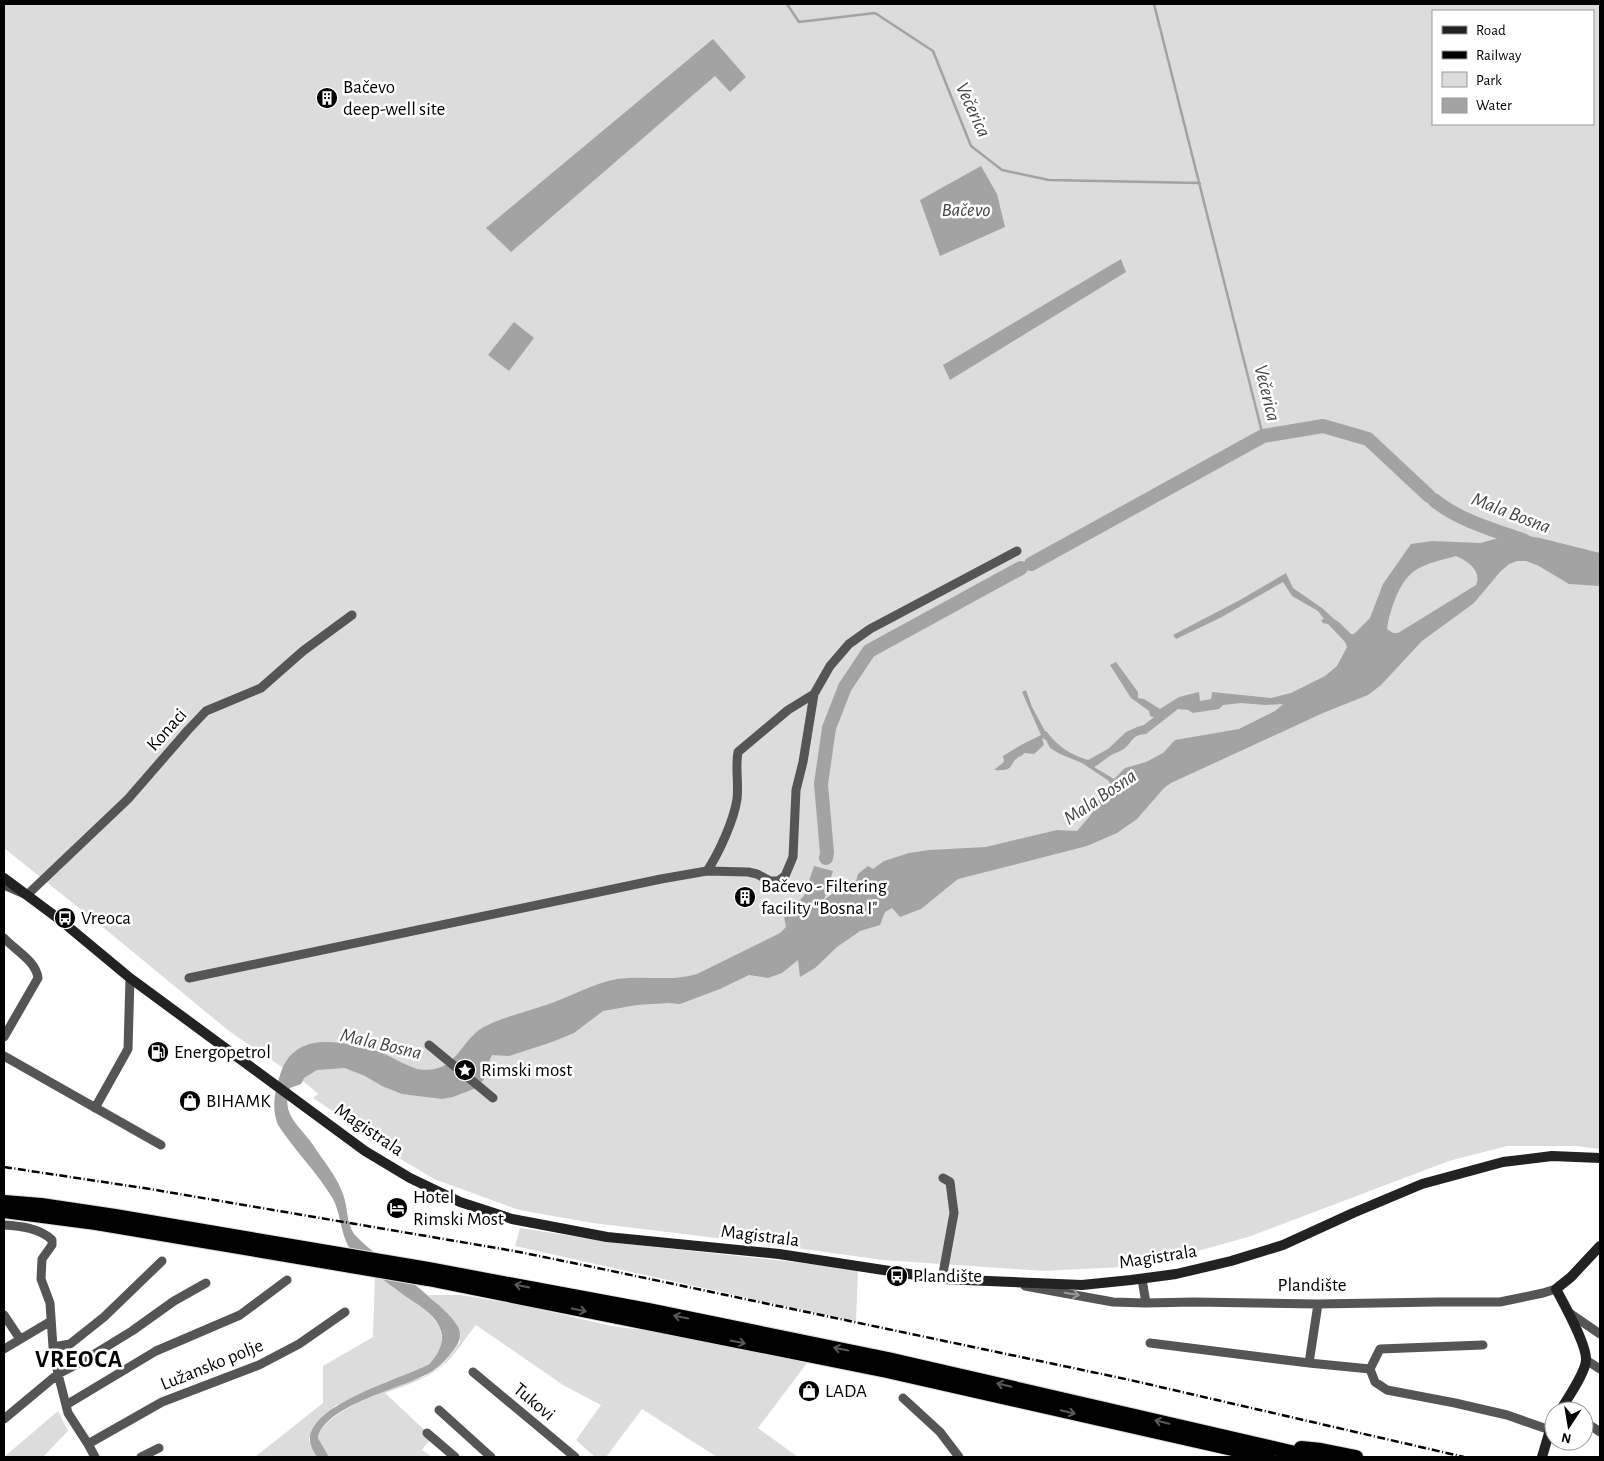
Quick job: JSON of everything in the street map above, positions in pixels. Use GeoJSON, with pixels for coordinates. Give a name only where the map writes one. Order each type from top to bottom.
{"type":"FeatureCollection","features":[{"type":"Feature","properties":{"kind":"highway"},"geometry":{"type":"LineString","coordinates":[[4,1202],[41,1205],[115,1216],[349,1261]]}},
{"type":"Feature","properties":{"kind":"highway"},"geometry":{"type":"LineString","coordinates":[[4,1211],[96,1223],[428,1274],[895,1366],[1263,1454],[1312,1457]]}},
{"type":"Feature","properties":{"kind":"highway"},"geometry":{"type":"LineString","coordinates":[[1263,1454],[1307,1448],[1356,1457]]}},
{"type":"Feature","properties":{"kind":"main road","name":"Magistrala"},"geometry":{"type":"LineString","coordinates":[[4,878],[59,919],[130,978],[365,1151],[410,1178],[460,1202],[512,1219],[607,1237],[779,1254],[942,1279],[1082,1285],[1176,1274],[1231,1261],[1282,1245],[1422,1184],[1503,1162],[1552,1156],[1600,1158]]}},
{"type":"Feature","properties":{"kind":"main road","name":"Plandište"},"geometry":{"type":"LineString","coordinates":[[1556,1289],[1571,1277],[1600,1246]]}},
{"type":"Feature","properties":{"kind":"main road"},"geometry":{"type":"LineString","coordinates":[[1556,1289],[1582,1342],[1586,1360],[1582,1373],[1568,1401]]}},
{"type":"Feature","properties":{"kind":"street"},"geometry":{"type":"LineString","coordinates":[[189,978],[707,871],[748,872],[757,874],[770,881],[778,880],[784,876],[793,857],[796,790],[803,762],[814,694],[830,666],[849,644],[870,630],[1017,551]]}},
{"type":"Feature","properties":{"kind":"street","name":"Konaci"},"geometry":{"type":"LineString","coordinates":[[27,895],[128,800],[206,711],[261,688],[303,652],[352,615]]}},
{"type":"Feature","properties":{"kind":"street"},"geometry":{"type":"LineString","coordinates":[[707,871],[719,852],[737,799],[735,765],[738,752],[788,710],[814,694]]}},
{"type":"Feature","properties":{"kind":"street"},"geometry":{"type":"LineString","coordinates":[[4,885],[27,895]]}},
{"type":"Feature","properties":{"kind":"street"},"geometry":{"type":"LineString","coordinates":[[4,938],[33,964],[38,978],[4,1036]]}},
{"type":"Feature","properties":{"kind":"street"},"geometry":{"type":"LineString","coordinates":[[95,1108],[128,1049],[130,978]]}},
{"type":"Feature","properties":{"kind":"street"},"geometry":{"type":"LineString","coordinates":[[429,1045],[493,1098]]}},
{"type":"Feature","properties":{"kind":"street"},"geometry":{"type":"LineString","coordinates":[[4,1056],[161,1145]]}},
{"type":"Feature","properties":{"kind":"street"},"geometry":{"type":"LineString","coordinates":[[942,1279],[954,1213],[950,1182],[943,1178]]}},
{"type":"Feature","properties":{"kind":"street"},"geometry":{"type":"LineString","coordinates":[[4,1225],[34,1230],[45,1234],[52,1240],[52,1245],[42,1259],[41,1279],[50,1303],[53,1348],[58,1374],[68,1413],[96,1457]]}},
{"type":"Feature","properties":{"kind":"street"},"geometry":{"type":"LineString","coordinates":[[53,1348],[70,1344],[118,1304],[162,1260]]}},
{"type":"Feature","properties":{"kind":"street"},"geometry":{"type":"LineString","coordinates":[[1142,1279],[1146,1303]]}},
{"type":"Feature","properties":{"kind":"street","name":"Lužansko polje"},"geometry":{"type":"LineString","coordinates":[[66,1405],[156,1351],[240,1315],[288,1280]]}},
{"type":"Feature","properties":{"kind":"street"},"geometry":{"type":"LineString","coordinates":[[4,1419],[58,1374],[132,1331],[174,1301],[206,1283]]}},
{"type":"Feature","properties":{"kind":"street","name":"Plandište"},"geometry":{"type":"LineString","coordinates":[[1007,1283],[1112,1302],[1146,1303],[1500,1302],[1543,1294],[1556,1289]]}},
{"type":"Feature","properties":{"kind":"street"},"geometry":{"type":"LineString","coordinates":[[1309,1363],[1318,1304]]}},
{"type":"Feature","properties":{"kind":"street","name":"Lužansko polje"},"geometry":{"type":"LineString","coordinates":[[88,1444],[162,1402],[259,1365],[300,1344],[345,1312]]}},
{"type":"Feature","properties":{"kind":"street"},"geometry":{"type":"LineString","coordinates":[[1568,1312],[1600,1334]]}},
{"type":"Feature","properties":{"kind":"street"},"geometry":{"type":"LineString","coordinates":[[4,1315],[20,1338]]}},
{"type":"Feature","properties":{"kind":"street"},"geometry":{"type":"LineString","coordinates":[[4,1349],[51,1320]]}},
{"type":"Feature","properties":{"kind":"street"},"geometry":{"type":"LineString","coordinates":[[1150,1342],[1370,1369]]}},
{"type":"Feature","properties":{"kind":"street"},"geometry":{"type":"LineString","coordinates":[[1482,1345],[1380,1349],[1370,1369],[1375,1382],[1387,1390],[1455,1403],[1544,1424]]}},
{"type":"Feature","properties":{"kind":"street"},"geometry":{"type":"LineString","coordinates":[[1586,1360],[1600,1369]]}},
{"type":"Feature","properties":{"kind":"street","name":"Tukovi"},"geometry":{"type":"LineString","coordinates":[[473,1372],[575,1457]]}},
{"type":"Feature","properties":{"kind":"street"},"geometry":{"type":"LineString","coordinates":[[903,1398],[940,1432],[959,1457]]}},
{"type":"Feature","properties":{"kind":"street"},"geometry":{"type":"LineString","coordinates":[[439,1410],[491,1457]]}},
{"type":"Feature","properties":{"kind":"street"},"geometry":{"type":"LineString","coordinates":[[427,1433],[455,1457]]}},
{"type":"Feature","properties":{"kind":"street"},"geometry":{"type":"LineString","coordinates":[[141,1457],[159,1448]]}},
{"type":"Feature","properties":{"kind":"green space"},"geometry":{"type":"Polygon","coordinates":[[[4,4],[1600,4],[1600,1149],[1576,1146],[1507,1146],[1449,1161],[1248,1237],[1143,1266],[1044,1271],[883,1260],[593,1223],[519,1210],[434,1179],[364,1137],[342,1117],[313,1098],[318,1094],[308,1085],[229,1031],[4,848],[4,4]]]}},
{"type":"Feature","properties":{"kind":"green space"},"geometry":{"type":"Polygon","coordinates":[[[520,1228],[618,1243],[858,1269],[856,1322],[515,1246],[520,1228]]]}},
{"type":"Feature","properties":{"kind":"green space"},"geometry":{"type":"Polygon","coordinates":[[[375,1274],[418,1304],[433,1318],[441,1334],[441,1345],[437,1354],[431,1362],[423,1367],[335,1406],[309,1439],[317,1457],[255,1457],[323,1403],[323,1366],[373,1337],[375,1274]]]}},
{"type":"Feature","properties":{"kind":"green space"},"geometry":{"type":"Polygon","coordinates":[[[428,1295],[461,1295],[526,1306],[611,1326],[691,1336],[807,1363],[758,1428],[798,1457],[717,1457],[642,1409],[606,1457],[595,1457],[576,1440],[601,1405],[563,1385],[476,1325],[451,1358],[440,1368],[418,1380],[385,1393],[432,1437],[422,1450],[432,1457],[329,1457],[318,1438],[323,1428],[333,1418],[363,1400],[423,1377],[445,1362],[460,1342],[457,1324],[428,1295]]]}},
{"type":"Feature","properties":{"kind":"green space"},"geometry":{"type":"Polygon","coordinates":[[[58,1411],[68,1431],[43,1457],[4,1457],[58,1411]]]}},
{"type":"Feature","properties":{"kind":"water"},"geometry":{"type":"Polygon","coordinates":[[[713,39],[746,77],[730,92],[715,76],[511,252],[486,228],[713,39]]]}},
{"type":"Feature","properties":{"kind":"water","name":"Bačevo"},"geometry":{"type":"Polygon","coordinates":[[[981,166],[997,194],[1005,227],[940,256],[920,200],[981,166]]]}},
{"type":"Feature","properties":{"kind":"water"},"geometry":{"type":"Polygon","coordinates":[[[1121,259],[1126,272],[950,380],[943,365],[1121,259]]]}},
{"type":"Feature","properties":{"kind":"water"},"geometry":{"type":"Polygon","coordinates":[[[514,322],[534,338],[509,371],[488,355],[514,322]]]}},
{"type":"Feature","properties":{"kind":"water"},"geometry":{"type":"Polygon","coordinates":[[[1515,534],[1540,538],[1600,553],[1600,586],[1569,584],[1537,565],[1526,561],[1517,561],[1509,564],[1474,603],[1422,641],[1381,685],[1368,695],[1323,713],[1171,783],[1164,788],[1137,819],[1117,833],[1087,846],[958,879],[921,909],[900,917],[892,908],[885,912],[880,925],[860,931],[837,947],[815,968],[800,977],[798,960],[782,973],[768,978],[749,975],[720,989],[680,1004],[637,1005],[603,1011],[574,1033],[552,1042],[509,1056],[492,1055],[487,1066],[486,1077],[476,1088],[453,1097],[442,1099],[402,1094],[345,1068],[317,1070],[304,1078],[301,1084],[290,1088],[287,1098],[290,1115],[312,1143],[341,1188],[351,1229],[354,1234],[443,1309],[454,1321],[460,1332],[457,1346],[446,1360],[435,1369],[412,1381],[363,1400],[333,1417],[323,1427],[318,1438],[329,1457],[317,1457],[311,1447],[310,1440],[314,1427],[324,1415],[359,1394],[429,1364],[436,1356],[442,1342],[442,1336],[439,1326],[429,1313],[373,1272],[350,1249],[333,1199],[278,1125],[274,1106],[276,1092],[286,1061],[294,1053],[302,1047],[312,1044],[333,1042],[376,1050],[417,1069],[431,1070],[442,1067],[478,1031],[510,1016],[549,1004],[608,981],[627,978],[678,978],[697,974],[780,933],[786,927],[784,917],[788,916],[791,908],[804,896],[814,866],[833,871],[824,900],[841,887],[856,881],[858,874],[868,866],[873,869],[884,861],[909,853],[986,847],[1057,830],[1077,831],[1110,787],[1109,781],[1082,763],[1050,748],[1046,740],[1042,738],[1044,745],[1034,754],[1024,753],[1015,760],[1010,768],[994,770],[1004,762],[1003,756],[1041,735],[1022,692],[1026,690],[1032,707],[1045,731],[1060,746],[1088,760],[1108,749],[1126,732],[1144,725],[1154,717],[1150,716],[1149,711],[1131,698],[1110,665],[1116,662],[1138,692],[1138,698],[1144,699],[1160,709],[1179,697],[1199,692],[1200,701],[1211,699],[1212,692],[1271,698],[1291,693],[1325,676],[1337,666],[1347,647],[1345,642],[1328,624],[1323,623],[1321,620],[1324,619],[1318,611],[1292,596],[1283,582],[1220,618],[1176,639],[1173,635],[1240,600],[1286,573],[1293,588],[1322,608],[1351,634],[1354,634],[1370,618],[1383,584],[1411,544],[1432,541],[1480,543],[1515,534]],[[1456,556],[1425,565],[1411,574],[1399,590],[1387,629],[1393,633],[1398,633],[1476,585],[1477,575],[1473,567],[1456,556]],[[1241,703],[1223,705],[1219,709],[1193,713],[1188,710],[1178,709],[1146,734],[1136,737],[1121,751],[1111,755],[1094,767],[1114,779],[1125,768],[1146,762],[1163,753],[1175,740],[1239,729],[1275,711],[1283,704],[1241,703]]]}},
{"type":"Feature","properties":{"kind":"waterway","name":"Večerica"},"geometry":{"type":"LineString","coordinates":[[787,4],[799,22],[875,13],[933,51],[971,146],[1002,170],[1049,180],[1200,183]]}},
{"type":"Feature","properties":{"kind":"waterway","name":"Večerica"},"geometry":{"type":"LineString","coordinates":[[1154,4],[1263,436]]}},
{"type":"Feature","properties":{"kind":"waterway","name":"Mala Bosna"},"geometry":{"type":"LineString","coordinates":[[1031,564],[1263,436],[1323,426],[1368,439],[1429,496]]}},
{"type":"Feature","properties":{"kind":"waterway","name":"Mala Bosna"},"geometry":{"type":"LineString","coordinates":[[1434,500],[1466,519],[1525,541]]}},
{"type":"Feature","properties":{"kind":"waterway","name":"Mala Bosna"},"geometry":{"type":"LineString","coordinates":[[826,858],[821,784],[829,728],[845,687],[869,651],[1021,568]]}},
{"type":"Feature","properties":{"kind":"railway"},"geometry":{"type":"LineString","coordinates":[[4,1167],[150,1189],[514,1251],[1130,1380],[1464,1457]]}},
{"type":"Feature","properties":{"kind":"place","name":"Bačevo deep-well site"},"geometry":{"type":"Point","coordinates":[327,98]}},
{"type":"Feature","properties":{"kind":"place","name":"Bačevo - Filtering facility \"Bosna I\""},"geometry":{"type":"Point","coordinates":[745,897]}},
{"type":"Feature","properties":{"kind":"place","name":"Vreoca"},"geometry":{"type":"Point","coordinates":[65,918]}},
{"type":"Feature","properties":{"kind":"place","name":"Energopetrol"},"geometry":{"type":"Point","coordinates":[158,1052]}},
{"type":"Feature","properties":{"kind":"place","name":"Rimski most"},"geometry":{"type":"Point","coordinates":[465,1070]}},
{"type":"Feature","properties":{"kind":"place","name":"BIHAMK"},"geometry":{"type":"Point","coordinates":[190,1101]}},
{"type":"Feature","properties":{"kind":"place","name":"Hotel Rimski Most"},"geometry":{"type":"Point","coordinates":[397,1208]}},
{"type":"Feature","properties":{"kind":"place","name":"Plandište"},"geometry":{"type":"Point","coordinates":[897,1276]}},
{"type":"Feature","properties":{"kind":"place","name":"LADA"},"geometry":{"type":"Point","coordinates":[809,1391]}},
{"type":"Feature","properties":{"kind":"district","name":"VREOCA"},"geometry":{"type":"Point","coordinates":[79,1360]}}]}
